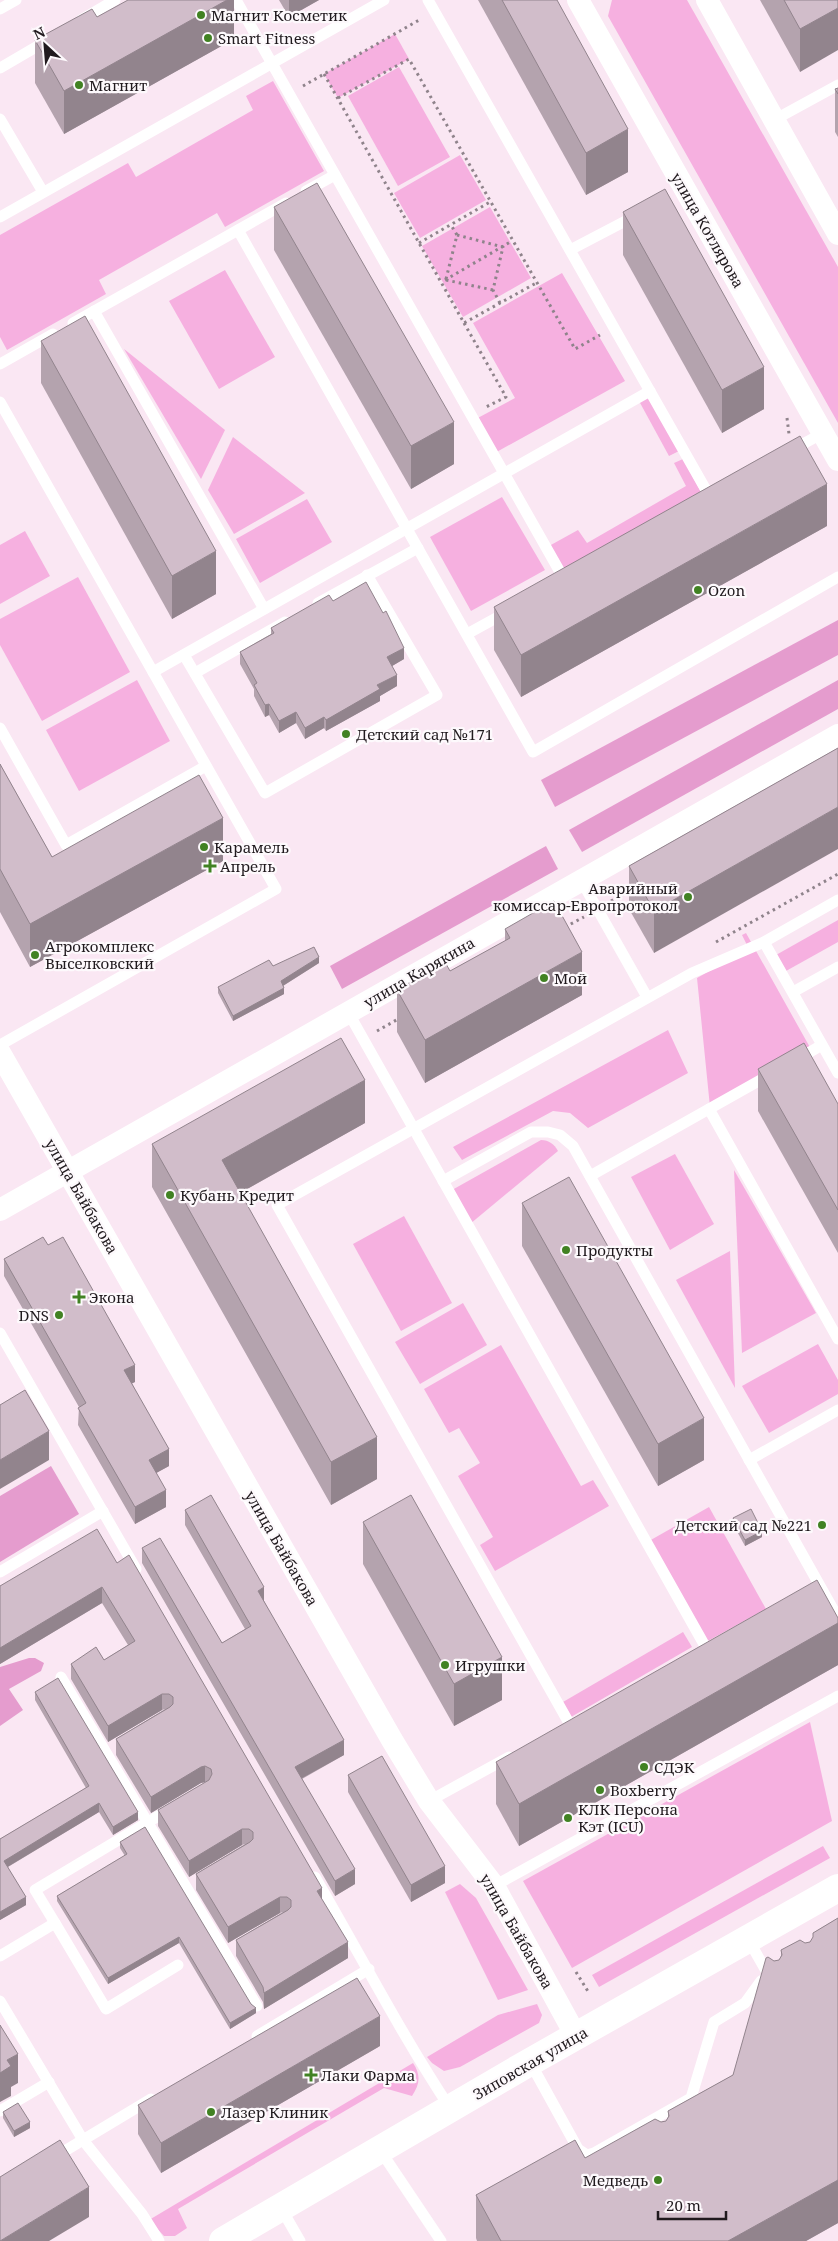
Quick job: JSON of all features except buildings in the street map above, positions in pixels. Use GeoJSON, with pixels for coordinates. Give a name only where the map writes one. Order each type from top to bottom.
{"type":"FeatureCollection","features":[{"type":"Feature","properties":{"kind":"street","name":"улица Котлярова"},"geometry":{"type":"LineString","coordinates":[[578,0],[681,192],[838,460]]}},
{"type":"Feature","properties":{"kind":"street"},"geometry":{"type":"LineString","coordinates":[[707,0],[838,234]]}},
{"type":"Feature","properties":{"kind":"street","name":"улица Карякина"},"geometry":{"type":"LineString","coordinates":[[0,1210],[838,735]]}},
{"type":"Feature","properties":{"kind":"street","name":"улица Байбакова"},"geometry":{"type":"LineString","coordinates":[[0,1053],[387,1731],[429,1801],[494,1886],[576,2036]]}},
{"type":"Feature","properties":{"kind":"street","name":"Зиповская улица"},"geometry":{"type":"LineString","coordinates":[[223,2241],[530,2062],[838,1888]]}},
{"type":"Feature","properties":{"kind":"lane"},"geometry":{"type":"LineString","coordinates":[[0,9],[16,0]]}},
{"type":"Feature","properties":{"kind":"lane"},"geometry":{"type":"LineString","coordinates":[[74,24],[115,0]]}},
{"type":"Feature","properties":{"kind":"lane"},"geometry":{"type":"LineString","coordinates":[[236,0],[564,579]]}},
{"type":"Feature","properties":{"kind":"lane"},"geometry":{"type":"LineString","coordinates":[[0,217],[384,0]]}},
{"type":"Feature","properties":{"kind":"lane"},"geometry":{"type":"LineString","coordinates":[[428,0],[710,497]]}},
{"type":"Feature","properties":{"kind":"lane"},"geometry":{"type":"LineString","coordinates":[[0,68],[58,34]]}},
{"type":"Feature","properties":{"kind":"lane"},"geometry":{"type":"LineString","coordinates":[[774,120],[838,85]]}},
{"type":"Feature","properties":{"kind":"lane"},"geometry":{"type":"LineString","coordinates":[[0,119],[43,192]]}},
{"type":"Feature","properties":{"kind":"lane"},"geometry":{"type":"LineString","coordinates":[[0,364],[335,175]]}},
{"type":"Feature","properties":{"kind":"lane"},"geometry":{"type":"LineString","coordinates":[[570,250],[644,211]]}},
{"type":"Feature","properties":{"kind":"lane"},"geometry":{"type":"LineString","coordinates":[[238,230],[533,752],[838,577]]}},
{"type":"Feature","properties":{"kind":"lane"},"geometry":{"type":"LineString","coordinates":[[94,311],[264,610]]}},
{"type":"Feature","properties":{"kind":"lane"},"geometry":{"type":"LineString","coordinates":[[153,672],[650,391]]}},
{"type":"Feature","properties":{"kind":"lane"},"geometry":{"type":"LineString","coordinates":[[0,402],[276,889],[0,1045]]}},
{"type":"Feature","properties":{"kind":"lane"},"geometry":{"type":"LineString","coordinates":[[784,455],[822,433]]}},
{"type":"Feature","properties":{"kind":"lane"},"geometry":{"type":"LineString","coordinates":[[195,673],[418,548]]}},
{"type":"Feature","properties":{"kind":"lane"},"geometry":{"type":"LineString","coordinates":[[184,655],[264,793],[437,695],[368,575]]}},
{"type":"Feature","properties":{"kind":"lane"},"geometry":{"type":"LineString","coordinates":[[467,634],[513,608]]}},
{"type":"Feature","properties":{"kind":"lane"},"geometry":{"type":"LineString","coordinates":[[0,728],[66,845],[206,766]]}},
{"type":"Feature","properties":{"kind":"lane"},"geometry":{"type":"LineString","coordinates":[[581,880],[647,997]]}},
{"type":"Feature","properties":{"kind":"lane"},"geometry":{"type":"LineString","coordinates":[[569,1723],[277,1205],[647,997],[692,973],[764,942],[838,900]]}},
{"type":"Feature","properties":{"kind":"lane"},"geometry":{"type":"LineString","coordinates":[[764,942],[838,1073]]}},
{"type":"Feature","properties":{"kind":"lane"},"geometry":{"type":"LineString","coordinates":[[792,992],[838,967]]}},
{"type":"Feature","properties":{"kind":"lane"},"geometry":{"type":"LineString","coordinates":[[348,1012],[705,1646]]}},
{"type":"Feature","properties":{"kind":"lane"},"geometry":{"type":"LineString","coordinates":[[590,1176],[822,1045]]}},
{"type":"Feature","properties":{"kind":"lane"},"geometry":{"type":"LineString","coordinates":[[709,1109],[838,1339]]}},
{"type":"Feature","properties":{"kind":"lane"},"geometry":{"type":"LineString","coordinates":[[443,1181],[530,1132],[548,1132],[560,1135],[573,1146],[749,1460],[814,1585],[838,1618]]}},
{"type":"Feature","properties":{"kind":"lane"},"geometry":{"type":"LineString","coordinates":[[0,1333],[29,1392],[103,1511],[140,1577]]}},
{"type":"Feature","properties":{"kind":"lane"},"geometry":{"type":"LineString","coordinates":[[749,1460],[838,1410]]}},
{"type":"Feature","properties":{"kind":"lane"},"geometry":{"type":"LineString","coordinates":[[0,1572],[103,1511]]}},
{"type":"Feature","properties":{"kind":"lane"},"geometry":{"type":"LineString","coordinates":[[61,1677],[110,1749],[148,1823],[191,1884],[230,1951],[258,2006]]}},
{"type":"Feature","properties":{"kind":"lane"},"geometry":{"type":"LineString","coordinates":[[494,1886],[838,1696]]}},
{"type":"Feature","properties":{"kind":"lane"},"geometry":{"type":"LineString","coordinates":[[429,1801],[517,1752]]}},
{"type":"Feature","properties":{"kind":"lane"},"geometry":{"type":"LineString","coordinates":[[178,1965],[106,2009],[35,1890],[180,1803]]}},
{"type":"Feature","properties":{"kind":"lane"},"geometry":{"type":"LineString","coordinates":[[309,1867],[369,1970],[413,2052],[450,2108]]}},
{"type":"Feature","properties":{"kind":"lane"},"geometry":{"type":"LineString","coordinates":[[0,1956],[55,1923]]}},
{"type":"Feature","properties":{"kind":"lane"},"geometry":{"type":"LineString","coordinates":[[748,1939],[768,1980]]}},
{"type":"Feature","properties":{"kind":"lane"},"geometry":{"type":"LineString","coordinates":[[530,2062],[581,2152],[587,2155],[594,2153],[646,2129],[691,2098],[714,2022],[745,2003],[782,1968]]}},
{"type":"Feature","properties":{"kind":"lane"},"geometry":{"type":"LineString","coordinates":[[246,2042],[369,1970]]}},
{"type":"Feature","properties":{"kind":"lane"},"geometry":{"type":"LineString","coordinates":[[0,2001],[83,2140],[142,2214],[159,2241]]}},
{"type":"Feature","properties":{"kind":"lane"},"geometry":{"type":"LineString","coordinates":[[0,2111],[49,2082]]}},
{"type":"Feature","properties":{"kind":"lane"},"geometry":{"type":"LineString","coordinates":[[42,2164],[160,2094]]}},
{"type":"Feature","properties":{"kind":"lane"},"geometry":{"type":"LineString","coordinates":[[380,2150],[441,2241]]}},
{"type":"Feature","properties":{"kind":"lane"},"geometry":{"type":"LineString","coordinates":[[281,2208],[300,2241]]}},
{"type":"Feature","properties":{"kind":"path"},"geometry":{"type":"LineString","coordinates":[[289,93],[434,12]]}},
{"type":"Feature","properties":{"kind":"path"},"geometry":{"type":"LineString","coordinates":[[338,98],[408,59],[575,349],[614,327]]}},
{"type":"Feature","properties":{"kind":"path"},"geometry":{"type":"LineString","coordinates":[[324,74],[506,397],[472,415]]}},
{"type":"Feature","properties":{"kind":"path"},"geometry":{"type":"LineString","coordinates":[[419,243],[490,202]]}},
{"type":"Feature","properties":{"kind":"path"},"geometry":{"type":"LineString","coordinates":[[451,225],[457,234],[503,246]]}},
{"type":"Feature","properties":{"kind":"path"},"geometry":{"type":"LineString","coordinates":[[446,280],[457,234]]}},
{"type":"Feature","properties":{"kind":"path"},"geometry":{"type":"LineString","coordinates":[[446,280],[512,241]]}},
{"type":"Feature","properties":{"kind":"path"},"geometry":{"type":"LineString","coordinates":[[500,303],[493,290],[503,246]]}},
{"type":"Feature","properties":{"kind":"path"},"geometry":{"type":"LineString","coordinates":[[446,280],[493,290]]}},
{"type":"Feature","properties":{"kind":"path"},"geometry":{"type":"LineString","coordinates":[[464,323],[538,282]]}},
{"type":"Feature","properties":{"kind":"path"},"geometry":{"type":"LineString","coordinates":[[709,946],[838,874]]}},
{"type":"Feature","properties":{"kind":"path"},"geometry":{"type":"LineString","coordinates":[[563,928],[632,889]]}},
{"type":"Feature","properties":{"kind":"path"},"geometry":{"type":"LineString","coordinates":[[363,1039],[407,1015]]}},
{"type":"Feature","properties":{"kind":"path"},"geometry":{"type":"LineString","coordinates":[[576,1972],[589,1993]]}},
{"type":"Feature","properties":{"kind":"shaded area"},"geometry":{"type":"Polygon","coordinates":[[[612,0],[687,0],[838,267],[838,423],[608,16],[612,0]]]}},
{"type":"Feature","properties":{"kind":"shaded area"},"geometry":{"type":"Polygon","coordinates":[[[395,34],[409,59],[338,98],[324,74],[395,34]]]}},
{"type":"Feature","properties":{"kind":"shaded area"},"geometry":{"type":"Polygon","coordinates":[[[399,67],[450,157],[398,186],[348,96],[399,67]]]}},
{"type":"Feature","properties":{"kind":"shaded area"},"geometry":{"type":"Polygon","coordinates":[[[273,81],[324,171],[225,227],[217,213],[99,280],[106,294],[7,350],[0,337],[0,235],[128,163],[136,177],[253,110],[246,96],[273,81]]]}},
{"type":"Feature","properties":{"kind":"shaded area"},"geometry":{"type":"Polygon","coordinates":[[[460,155],[486,200],[420,238],[394,193],[460,155]]]}},
{"type":"Feature","properties":{"kind":"shaded area"},"geometry":{"type":"Polygon","coordinates":[[[490,207],[531,278],[463,317],[422,246],[490,207]]]}},
{"type":"Feature","properties":{"kind":"shaded area"},"geometry":{"type":"Polygon","coordinates":[[[225,270],[275,357],[219,389],[169,301],[225,270]]]}},
{"type":"Feature","properties":{"kind":"shaded area"},"geometry":{"type":"Polygon","coordinates":[[[562,273],[625,381],[493,454],[474,420],[515,398],[473,323],[562,273]]]}},
{"type":"Feature","properties":{"kind":"shaded area"},"geometry":{"type":"Polygon","coordinates":[[[124,349],[225,430],[201,479],[124,349]]]}},
{"type":"Feature","properties":{"kind":"shaded area"},"geometry":{"type":"Polygon","coordinates":[[[648,396],[679,451],[669,456],[639,401],[648,396]]]}},
{"type":"Feature","properties":{"kind":"shaded area"},"geometry":{"type":"Polygon","coordinates":[[[233,437],[305,493],[234,534],[208,490],[233,437]]]}},
{"type":"Feature","properties":{"kind":"shaded area"},"geometry":{"type":"Polygon","coordinates":[[[683,459],[701,492],[563,570],[549,546],[578,530],[587,543],[686,486],[674,463],[683,459]]]}},
{"type":"Feature","properties":{"kind":"shaded area"},"geometry":{"type":"Polygon","coordinates":[[[502,497],[545,570],[471,611],[430,537],[502,497]]]}},
{"type":"Feature","properties":{"kind":"shaded area"},"geometry":{"type":"Polygon","coordinates":[[[307,499],[332,542],[260,583],[236,539],[307,499]]]}},
{"type":"Feature","properties":{"kind":"shaded area"},"geometry":{"type":"Polygon","coordinates":[[[25,531],[50,576],[0,604],[0,545],[25,531]]]}},
{"type":"Feature","properties":{"kind":"shaded area"},"geometry":{"type":"Polygon","coordinates":[[[78,577],[130,672],[42,721],[0,645],[0,619],[78,577]]]}},
{"type":"Feature","properties":{"kind":"shaded area"},"geometry":{"type":"Polygon","coordinates":[[[838,620],[838,655],[555,807],[541,780],[838,620]]]}},
{"type":"Feature","properties":{"kind":"shaded area"},"geometry":{"type":"Polygon","coordinates":[[[137,680],[170,741],[79,791],[46,730],[137,680]]]}},
{"type":"Feature","properties":{"kind":"shaded area"},"geometry":{"type":"Polygon","coordinates":[[[838,680],[838,709],[582,852],[569,830],[838,680]]]}},
{"type":"Feature","properties":{"kind":"shaded area"},"geometry":{"type":"Polygon","coordinates":[[[546,846],[558,869],[342,989],[330,966],[546,846]]]}},
{"type":"Feature","properties":{"kind":"shaded area"},"geometry":{"type":"Polygon","coordinates":[[[838,920],[838,942],[786,971],[776,955],[838,920]]]}},
{"type":"Feature","properties":{"kind":"shaded area"},"geometry":{"type":"Polygon","coordinates":[[[746,933],[812,1051],[710,1107],[697,978],[749,949],[742,935],[746,933]]]}},
{"type":"Feature","properties":{"kind":"shaded area"},"geometry":{"type":"Polygon","coordinates":[[[668,1030],[688,1073],[588,1128],[570,1113],[553,1111],[462,1160],[453,1147],[668,1030]]]}},
{"type":"Feature","properties":{"kind":"shaded area"},"geometry":{"type":"Polygon","coordinates":[[[541,1140],[551,1143],[558,1151],[470,1224],[452,1190],[541,1140]]]}},
{"type":"Feature","properties":{"kind":"shaded area"},"geometry":{"type":"Polygon","coordinates":[[[675,1154],[714,1224],[670,1250],[631,1177],[675,1154]]]}},
{"type":"Feature","properties":{"kind":"shaded area"},"geometry":{"type":"Polygon","coordinates":[[[734,1170],[816,1313],[742,1353],[734,1170]]]}},
{"type":"Feature","properties":{"kind":"shaded area"},"geometry":{"type":"Polygon","coordinates":[[[404,1216],[452,1303],[401,1331],[353,1244],[404,1216]]]}},
{"type":"Feature","properties":{"kind":"shaded area"},"geometry":{"type":"Polygon","coordinates":[[[730,1251],[735,1388],[676,1280],[730,1251]]]}},
{"type":"Feature","properties":{"kind":"shaded area"},"geometry":{"type":"Polygon","coordinates":[[[463,1303],[487,1345],[420,1384],[395,1342],[463,1303]]]}},
{"type":"Feature","properties":{"kind":"shaded area"},"geometry":{"type":"Polygon","coordinates":[[[818,1344],[838,1380],[838,1394],[769,1433],[742,1386],[818,1344]]]}},
{"type":"Feature","properties":{"kind":"shaded area"},"geometry":{"type":"Polygon","coordinates":[[[501,1345],[581,1486],[593,1480],[609,1506],[495,1571],[480,1545],[493,1537],[458,1476],[480,1463],[459,1428],[449,1433],[424,1389],[501,1345]]]}},
{"type":"Feature","properties":{"kind":"shaded area"},"geometry":{"type":"Polygon","coordinates":[[[51,1466],[79,1514],[0,1562],[0,1496],[51,1466]]]}},
{"type":"Feature","properties":{"kind":"shaded area"},"geometry":{"type":"Polygon","coordinates":[[[709,1507],[766,1609],[706,1642],[649,1541],[709,1507]]]}},
{"type":"Feature","properties":{"kind":"shaded area"},"geometry":{"type":"Polygon","coordinates":[[[683,1632],[692,1647],[571,1717],[563,1702],[683,1632]]]}},
{"type":"Feature","properties":{"kind":"shaded area"},"geometry":{"type":"Polygon","coordinates":[[[35,1658],[44,1663],[41,1671],[9,1689],[23,1710],[0,1726],[0,1667],[35,1658]]]}},
{"type":"Feature","properties":{"kind":"shaded area"},"geometry":{"type":"Polygon","coordinates":[[[810,1722],[832,1821],[572,1968],[523,1881],[810,1722]]]}},
{"type":"Feature","properties":{"kind":"shaded area"},"geometry":{"type":"Polygon","coordinates":[[[823,1846],[830,1858],[599,1987],[592,1975],[823,1846]]]}},
{"type":"Feature","properties":{"kind":"shaded area"},"geometry":{"type":"Polygon","coordinates":[[[460,1884],[476,1898],[528,1990],[498,2000],[445,1892],[460,1884]]]}},
{"type":"Feature","properties":{"kind":"shaded area"},"geometry":{"type":"Polygon","coordinates":[[[537,2004],[542,2015],[539,2023],[460,2067],[444,2071],[427,2057],[498,2015],[537,2004]]]}},
{"type":"Feature","properties":{"kind":"shaded area"},"geometry":{"type":"Polygon","coordinates":[[[413,2063],[418,2080],[417,2087],[412,2096],[384,2088],[178,2209],[187,2228],[175,2236],[164,2236],[149,2220],[413,2063]]]}},
{"type":"Feature","properties":{"kind":"place","name":"Магнит Косметик"},"geometry":{"type":"Point","coordinates":[201,15]}},
{"type":"Feature","properties":{"kind":"place","name":"Smart Fitness"},"geometry":{"type":"Point","coordinates":[208,38]}},
{"type":"Feature","properties":{"kind":"place","name":"Магнит"},"geometry":{"type":"Point","coordinates":[79,85]}},
{"type":"Feature","properties":{"kind":"place","name":"Ozon"},"geometry":{"type":"Point","coordinates":[698,590]}},
{"type":"Feature","properties":{"kind":"place","name":"Детский сад №171"},"geometry":{"type":"Point","coordinates":[346,734]}},
{"type":"Feature","properties":{"kind":"place","name":"Карамель"},"geometry":{"type":"Point","coordinates":[204,847]}},
{"type":"Feature","properties":{"kind":"place","name":"Апрель"},"geometry":{"type":"Point","coordinates":[210,866]}},
{"type":"Feature","properties":{"kind":"place","name":"Аварийный комиссар-Европротокол"},"geometry":{"type":"Point","coordinates":[688,897]}},
{"type":"Feature","properties":{"kind":"place","name":"Агрокомплекс Выселковский"},"geometry":{"type":"Point","coordinates":[35,955]}},
{"type":"Feature","properties":{"kind":"place","name":"Мой"},"geometry":{"type":"Point","coordinates":[544,978]}},
{"type":"Feature","properties":{"kind":"place","name":"Кубань Кредит"},"geometry":{"type":"Point","coordinates":[170,1195]}},
{"type":"Feature","properties":{"kind":"place","name":"Продукты"},"geometry":{"type":"Point","coordinates":[566,1250]}},
{"type":"Feature","properties":{"kind":"place","name":"Экона"},"geometry":{"type":"Point","coordinates":[79,1297]}},
{"type":"Feature","properties":{"kind":"place","name":"DNS"},"geometry":{"type":"Point","coordinates":[59,1315]}},
{"type":"Feature","properties":{"kind":"place","name":"Детский сад №221"},"geometry":{"type":"Point","coordinates":[822,1525]}},
{"type":"Feature","properties":{"kind":"place","name":"Игрушки"},"geometry":{"type":"Point","coordinates":[445,1665]}},
{"type":"Feature","properties":{"kind":"place","name":"СДЭК"},"geometry":{"type":"Point","coordinates":[644,1767]}},
{"type":"Feature","properties":{"kind":"place","name":"Boxberry"},"geometry":{"type":"Point","coordinates":[600,1790]}},
{"type":"Feature","properties":{"kind":"place","name":"КЛК Персона Кэт (ICU)"},"geometry":{"type":"Point","coordinates":[568,1818]}},
{"type":"Feature","properties":{"kind":"place","name":"Лаки Фарма"},"geometry":{"type":"Point","coordinates":[311,2075]}},
{"type":"Feature","properties":{"kind":"place","name":"Лазер Клиник"},"geometry":{"type":"Point","coordinates":[211,2112]}},
{"type":"Feature","properties":{"kind":"place","name":"Медведь"},"geometry":{"type":"Point","coordinates":[658,2180]}}]}
